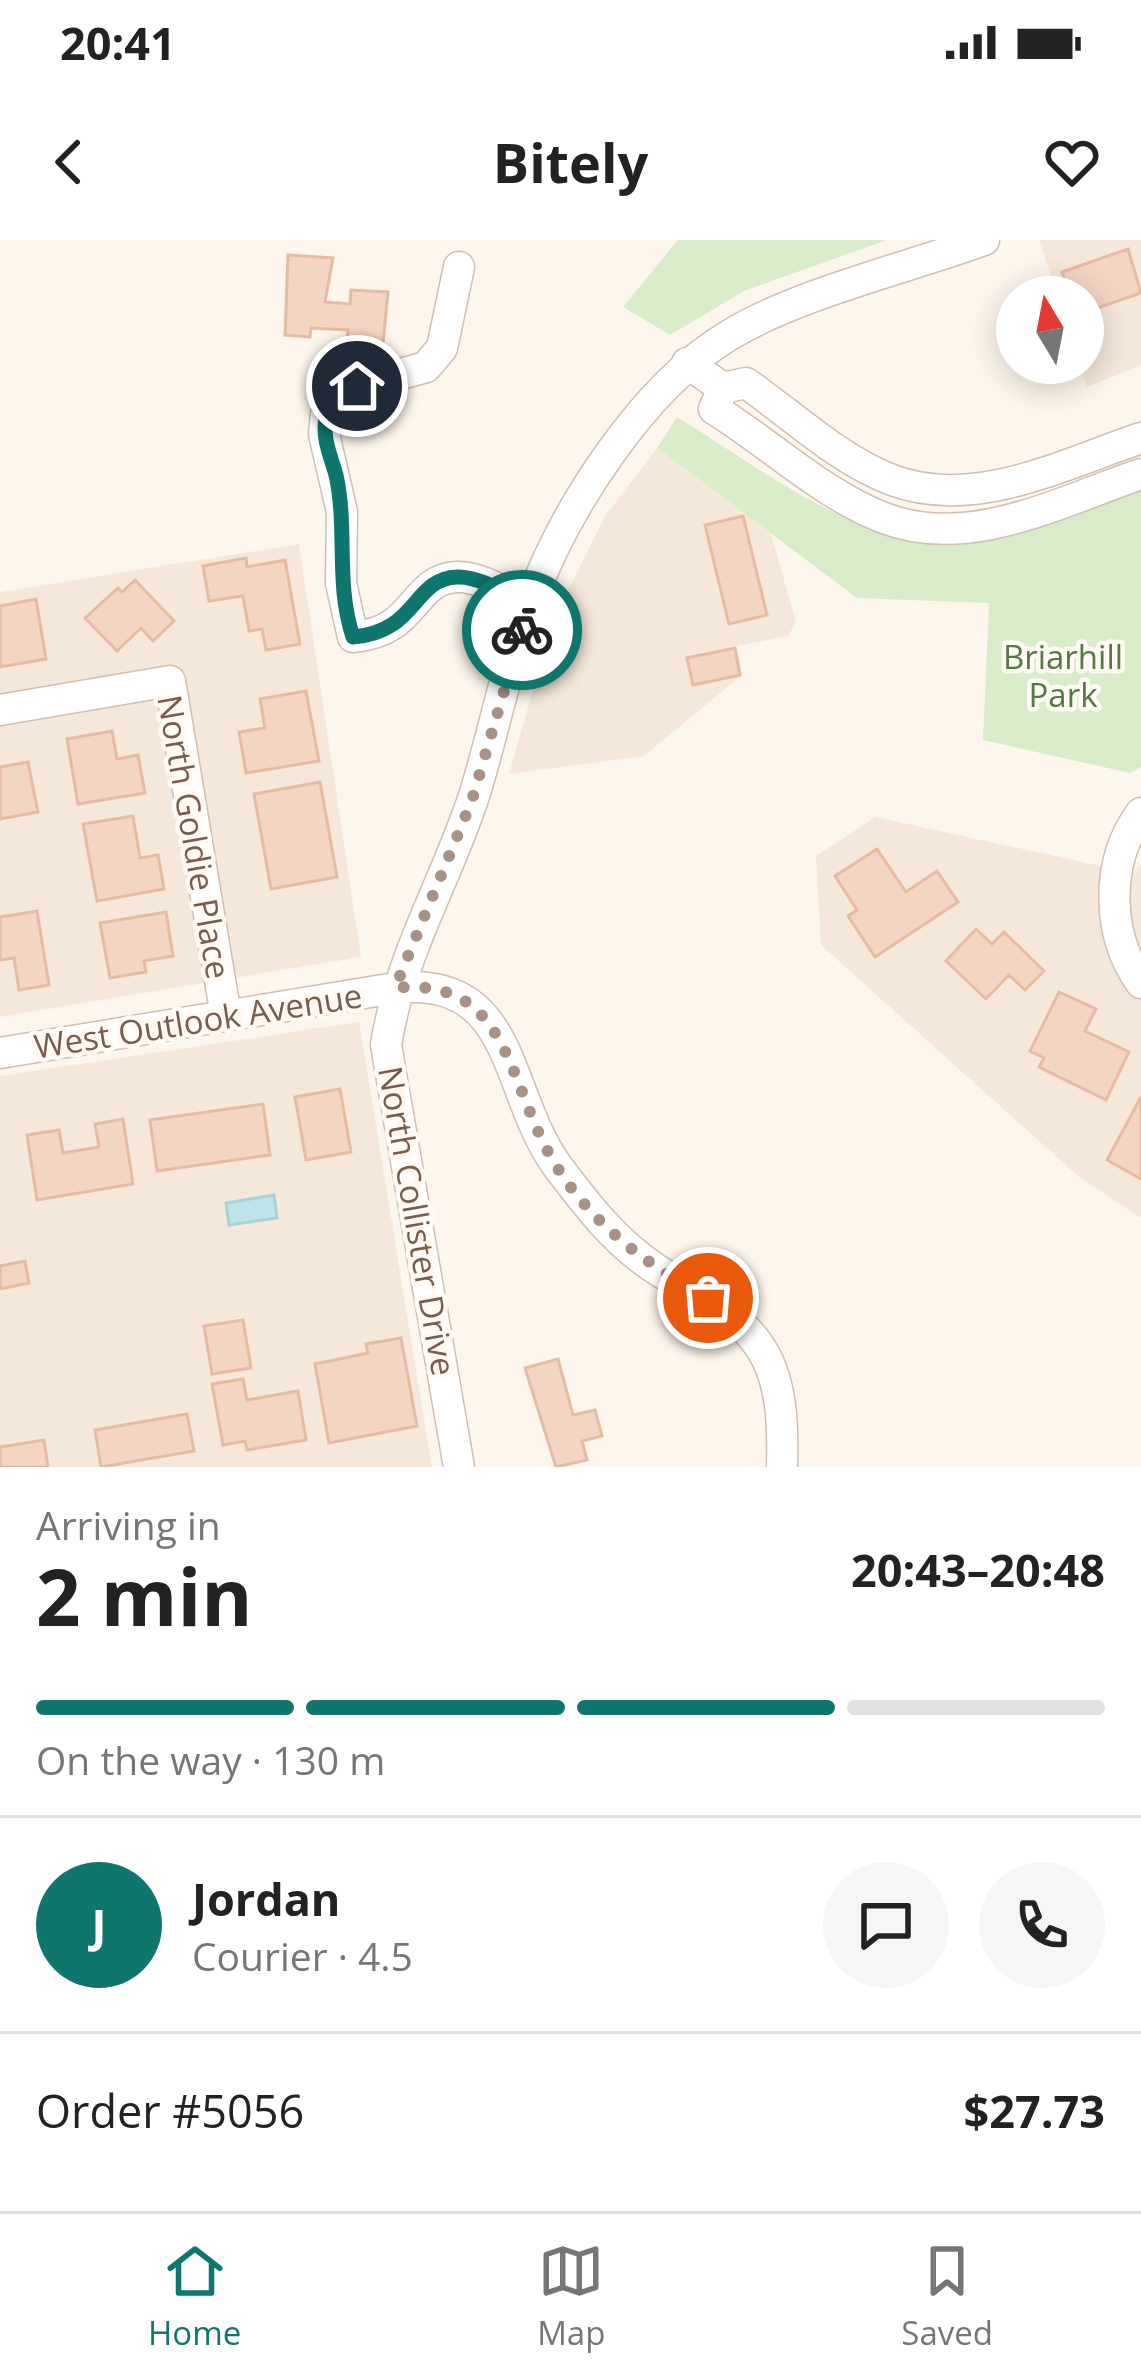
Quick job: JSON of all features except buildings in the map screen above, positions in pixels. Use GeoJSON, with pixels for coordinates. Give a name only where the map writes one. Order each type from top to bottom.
{"type":"FeatureCollection","features":[{"type":"Feature","properties":{"kind":"street","name":"North Collister Drive"},"geometry":{"type":"LineString","coordinates":[[459,1467],[386,1045],[395,988],[472,800],[529,605],[557,537],[639,417],[687,363],[732,333],[777,313],[984,240]]}},
{"type":"Feature","properties":{"kind":"street"},"geometry":{"type":"LineString","coordinates":[[459,267],[442,348],[426,367],[357,386],[339,396],[326,414],[325,434],[342,512],[346,615],[353,637],[381,634],[399,624],[426,589],[455,577],[479,581],[529,605]]}},
{"type":"Feature","properties":{"kind":"street"},"geometry":{"type":"LineString","coordinates":[[687,363],[723,388],[746,383],[853,459],[892,479],[935,490],[1005,484],[1141,438]]}},
{"type":"Feature","properties":{"kind":"street"},"geometry":{"type":"LineString","coordinates":[[723,388],[714,409],[846,498],[884,518],[928,529],[998,523],[1141,474]]}},
{"type":"Feature","properties":{"kind":"street","name":"North Goldie Place"},"geometry":{"type":"LineString","coordinates":[[0,710],[170,681],[226,1016]]}},
{"type":"Feature","properties":{"kind":"street"},"geometry":{"type":"LineString","coordinates":[[1141,813],[1117,866],[1114,909],[1121,944],[1141,982]]}},
{"type":"Feature","properties":{"kind":"street","name":"West Outlook Avenue"},"geometry":{"type":"LineString","coordinates":[[0,1053],[395,988],[420,986],[462,993],[485,1015],[553,1160],[590,1209],[623,1245],[708,1298],[764,1352],[779,1395],[782,1467]]}},
{"type":"Feature","properties":{"kind":"shaded area"},"geometry":{"type":"Polygon","coordinates":[[[1039,240],[1141,240],[1141,365],[1104,380],[1104,276],[1051,276],[1039,240]]]}},
{"type":"Feature","properties":{"kind":"shaded area"},"geometry":{"type":"Polygon","coordinates":[[[657,448],[771,534],[796,622],[788,636],[736,646],[742,675],[644,756],[509,774],[552,623],[605,516],[657,448]]]}},
{"type":"Feature","properties":{"kind":"shaded area"},"geometry":{"type":"Polygon","coordinates":[[[299,544],[361,957],[0,1017],[0,592],[299,544]]]}},
{"type":"Feature","properties":{"kind":"shaded area"},"geometry":{"type":"Polygon","coordinates":[[[875,817],[1133,873],[1141,864],[1141,1218],[1079,1177],[821,945],[816,856],[875,817]]]}},
{"type":"Feature","properties":{"kind":"shaded area"},"geometry":{"type":"Polygon","coordinates":[[[359,1022],[432,1467],[0,1467],[0,1076],[359,1022]]]}},
{"type":"Feature","properties":{"kind":"green space"},"geometry":{"type":"Polygon","coordinates":[[[678,240],[887,240],[744,291],[670,335],[623,307],[678,240]]]}},
{"type":"Feature","properties":{"kind":"green space","name":"Briarhill Park"},"geometry":{"type":"Polygon","coordinates":[[[677,417],[825,508],[907,538],[949,543],[991,539],[1141,488],[1141,767],[1130,773],[983,740],[989,603],[857,598],[657,448],[677,417]]]}},
{"type":"Feature","properties":{"kind":"water"},"geometry":{"type":"Polygon","coordinates":[[[274,1195],[277,1218],[229,1225],[226,1203],[274,1195]]]}},
{"type":"Feature","properties":{"kind":"way so far"},"geometry":{"type":"LineString","coordinates":[[522,630],[472,800],[395,988],[420,986],[462,993],[485,1015],[553,1160],[590,1209],[623,1245],[708,1298]]}},
{"type":"Feature","properties":{"kind":"route"},"geometry":{"type":"LineString","coordinates":[[357,386],[339,396],[326,414],[325,434],[342,512],[340,583],[353,637],[381,634],[399,624],[426,589],[455,577],[479,581],[529,605],[522,630]]}}]}
